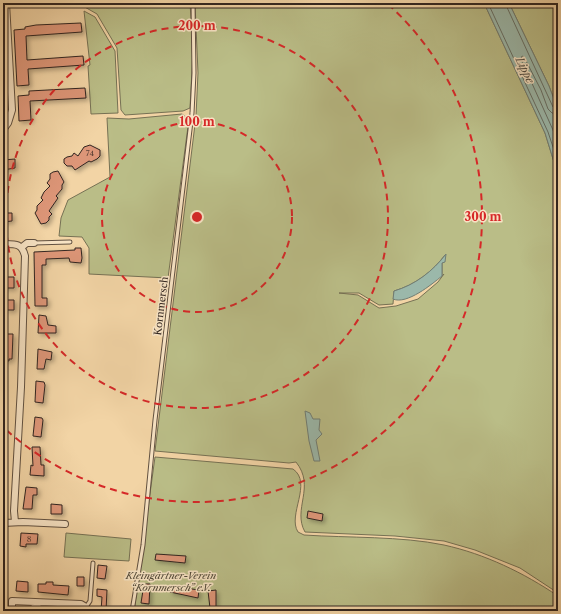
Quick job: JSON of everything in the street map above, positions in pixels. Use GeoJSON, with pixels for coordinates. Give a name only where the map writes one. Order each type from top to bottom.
{"type":"FeatureCollection","features":[{"type":"Feature","properties":{"kind":"street"},"geometry":{"type":"LineString","coordinates":[[3,130],[10,117],[12,106],[6,3]]}},
{"type":"Feature","properties":{"kind":"street"},"geometry":{"type":"LineString","coordinates":[[22,247],[27,243],[34,243]]}},
{"type":"Feature","properties":{"kind":"street"},"geometry":{"type":"LineString","coordinates":[[3,244],[15,244],[22,247],[25,256],[14,512],[15,522]]}},
{"type":"Feature","properties":{"kind":"street"},"geometry":{"type":"LineString","coordinates":[[3,523],[65,524]]}},
{"type":"Feature","properties":{"kind":"street"},"geometry":{"type":"LineString","coordinates":[[12,611],[12,601],[81,604],[86,609]]}},
{"type":"Feature","properties":{"kind":"street"},"geometry":{"type":"LineString","coordinates":[[30,611],[39,602]]}},
{"type":"Feature","properties":{"kind":"lane","name":"Kornmersch"},"geometry":{"type":"LineString","coordinates":[[132,611],[143,545],[154,427],[192,113],[194,73],[193,3]]}},
{"type":"Feature","properties":{"kind":"lane"},"geometry":{"type":"LineString","coordinates":[[34,243],[70,242]]}},
{"type":"Feature","properties":{"kind":"lane"},"geometry":{"type":"LineString","coordinates":[[86,609],[90,602],[93,563]]}},
{"type":"Feature","properties":{"kind":"green space"},"geometry":{"type":"Polygon","coordinates":[[[81,3],[190,3],[193,50],[190,108],[183,111],[125,115],[121,110],[117,48],[97,14],[83,6],[81,3]]]}},
{"type":"Feature","properties":{"kind":"green space"},"geometry":{"type":"Polygon","coordinates":[[[195,3],[484,3],[545,133],[558,175],[558,593],[520,568],[475,550],[444,541],[395,536],[305,532],[301,515],[304,480],[302,471],[296,462],[289,463],[155,451],[196,116],[198,73],[195,3]],[[445,255],[429,272],[422,277],[409,285],[394,291],[393,304],[379,305],[359,293],[339,293],[358,295],[379,308],[396,306],[418,299],[438,282],[444,274],[442,276],[442,263],[445,255]]]}},
{"type":"Feature","properties":{"kind":"green space"},"geometry":{"type":"Polygon","coordinates":[[[509,3],[552,3],[558,14],[558,110],[549,86],[509,3]]]}},
{"type":"Feature","properties":{"kind":"green space"},"geometry":{"type":"Polygon","coordinates":[[[84,11],[95,17],[115,51],[118,113],[91,114],[88,66],[90,65],[84,11]]]}},
{"type":"Feature","properties":{"kind":"green space"},"geometry":{"type":"Polygon","coordinates":[[[182,114],[189,119],[168,278],[89,274],[89,248],[82,237],[59,236],[61,218],[68,200],[110,177],[107,118],[129,119],[182,114]]]}},
{"type":"Feature","properties":{"kind":"green space","name":"Kleingärtner-Verein “Kornmersch” e.V."},"geometry":{"type":"Polygon","coordinates":[[[155,457],[293,469],[299,475],[301,482],[295,517],[295,525],[298,532],[304,535],[410,540],[444,545],[459,549],[504,565],[558,596],[558,611],[134,611],[155,457]]]}},
{"type":"Feature","properties":{"kind":"green space"},"geometry":{"type":"Polygon","coordinates":[[[66,533],[131,539],[129,561],[64,557],[66,533]]]}},
{"type":"Feature","properties":{"kind":"water","name":"Lippe"},"geometry":{"type":"Polygon","coordinates":[[[484,3],[509,3],[549,86],[558,110],[558,175],[545,133],[484,3]]]}},
{"type":"Feature","properties":{"kind":"water"},"geometry":{"type":"Polygon","coordinates":[[[446,254],[445,262],[442,263],[442,276],[419,293],[405,299],[393,299],[394,291],[423,277],[446,254]]]}},
{"type":"Feature","properties":{"kind":"water"},"geometry":{"type":"Polygon","coordinates":[[[305,411],[310,413],[313,419],[320,419],[319,430],[322,434],[316,440],[320,461],[314,461],[309,441],[305,411]]]}},
{"type":"Feature","properties":{"kind":"building"},"geometry":{"type":"Polygon","coordinates":[[[81,23],[82,32],[26,36],[27,60],[83,56],[84,65],[28,69],[29,85],[17,86],[14,30],[25,29],[25,27],[36,25],[81,23]]]}},
{"type":"Feature","properties":{"kind":"building"},"geometry":{"type":"Polygon","coordinates":[[[85,88],[86,98],[30,101],[31,120],[19,121],[18,96],[29,95],[29,91],[85,88]]]}},
{"type":"Feature","properties":{"kind":"building"},"geometry":{"type":"Polygon","coordinates":[[[90,145],[100,150],[100,156],[97,159],[91,162],[89,161],[75,170],[72,166],[67,166],[64,163],[64,159],[72,156],[74,153],[78,156],[84,147],[90,145]]]}},
{"type":"Feature","properties":{"kind":"building"},"geometry":{"type":"Polygon","coordinates":[[[15,159],[15,168],[3,170],[3,160],[15,159]]]}},
{"type":"Feature","properties":{"kind":"building"},"geometry":{"type":"Polygon","coordinates":[[[58,171],[64,182],[62,189],[56,196],[58,198],[49,211],[52,214],[49,217],[49,220],[46,223],[41,224],[35,213],[37,206],[43,200],[41,198],[44,192],[50,186],[47,183],[50,179],[50,174],[58,171]]]}},
{"type":"Feature","properties":{"kind":"building"},"geometry":{"type":"Polygon","coordinates":[[[3,213],[12,213],[12,221],[3,222],[3,213]]]}},
{"type":"Feature","properties":{"kind":"building"},"geometry":{"type":"Polygon","coordinates":[[[75,248],[81,248],[81,263],[70,262],[69,258],[46,259],[46,265],[42,265],[42,298],[47,298],[47,306],[35,306],[34,252],[75,250],[75,248]]]}},
{"type":"Feature","properties":{"kind":"building"},"geometry":{"type":"Polygon","coordinates":[[[5,277],[14,277],[14,288],[3,288],[5,277]]]}},
{"type":"Feature","properties":{"kind":"building"},"geometry":{"type":"Polygon","coordinates":[[[6,300],[14,300],[14,310],[6,310],[6,300]]]}},
{"type":"Feature","properties":{"kind":"building"},"geometry":{"type":"Polygon","coordinates":[[[39,315],[46,316],[48,325],[56,326],[56,333],[38,333],[39,315]]]}},
{"type":"Feature","properties":{"kind":"building"},"geometry":{"type":"Polygon","coordinates":[[[3,334],[13,334],[12,359],[9,359],[9,361],[3,360],[6,344],[3,344],[3,334]]]}},
{"type":"Feature","properties":{"kind":"building"},"geometry":{"type":"Polygon","coordinates":[[[38,349],[52,352],[51,360],[46,359],[44,369],[37,369],[38,349]]]}},
{"type":"Feature","properties":{"kind":"building"},"geometry":{"type":"Polygon","coordinates":[[[36,381],[44,382],[45,385],[43,403],[35,402],[36,381]]]}},
{"type":"Feature","properties":{"kind":"building"},"geometry":{"type":"Polygon","coordinates":[[[35,417],[42,418],[43,420],[41,437],[33,436],[35,417]]]}},
{"type":"Feature","properties":{"kind":"building"},"geometry":{"type":"Polygon","coordinates":[[[32,447],[40,447],[41,465],[44,465],[44,476],[30,475],[31,465],[33,466],[32,447]]]}},
{"type":"Feature","properties":{"kind":"building"},"geometry":{"type":"Polygon","coordinates":[[[26,487],[37,488],[37,495],[33,495],[32,509],[23,509],[26,487]]]}},
{"type":"Feature","properties":{"kind":"building"},"geometry":{"type":"Polygon","coordinates":[[[51,504],[62,505],[62,514],[51,514],[51,504]]]}},
{"type":"Feature","properties":{"kind":"building"},"geometry":{"type":"Polygon","coordinates":[[[308,511],[323,514],[322,521],[307,518],[308,511]]]}},
{"type":"Feature","properties":{"kind":"building"},"geometry":{"type":"Polygon","coordinates":[[[21,533],[38,534],[37,544],[26,544],[26,547],[20,546],[21,533]]]}},
{"type":"Feature","properties":{"kind":"building"},"geometry":{"type":"Polygon","coordinates":[[[156,554],[186,556],[185,563],[155,560],[156,554]]]}},
{"type":"Feature","properties":{"kind":"building"},"geometry":{"type":"Polygon","coordinates":[[[98,565],[107,566],[105,579],[97,578],[98,565]]]}},
{"type":"Feature","properties":{"kind":"building"},"geometry":{"type":"Polygon","coordinates":[[[77,577],[84,577],[84,586],[77,586],[77,577]]]}},
{"type":"Feature","properties":{"kind":"building"},"geometry":{"type":"Polygon","coordinates":[[[17,581],[28,582],[28,592],[16,591],[17,581]]]}},
{"type":"Feature","properties":{"kind":"building"},"geometry":{"type":"Polygon","coordinates":[[[46,582],[53,582],[53,585],[69,586],[68,595],[38,592],[38,584],[46,584],[46,582]]]}},
{"type":"Feature","properties":{"kind":"building"},"geometry":{"type":"Polygon","coordinates":[[[144,584],[150,584],[149,604],[141,603],[144,584]]]}},
{"type":"Feature","properties":{"kind":"building"},"geometry":{"type":"Polygon","coordinates":[[[171,586],[199,590],[198,598],[170,592],[171,586]]]}},
{"type":"Feature","properties":{"kind":"building"},"geometry":{"type":"Polygon","coordinates":[[[97,589],[107,590],[106,611],[101,611],[102,597],[97,596],[97,589]]]}},
{"type":"Feature","properties":{"kind":"building"},"geometry":{"type":"Polygon","coordinates":[[[216,590],[216,608],[210,608],[208,591],[216,590]]]}}]}
